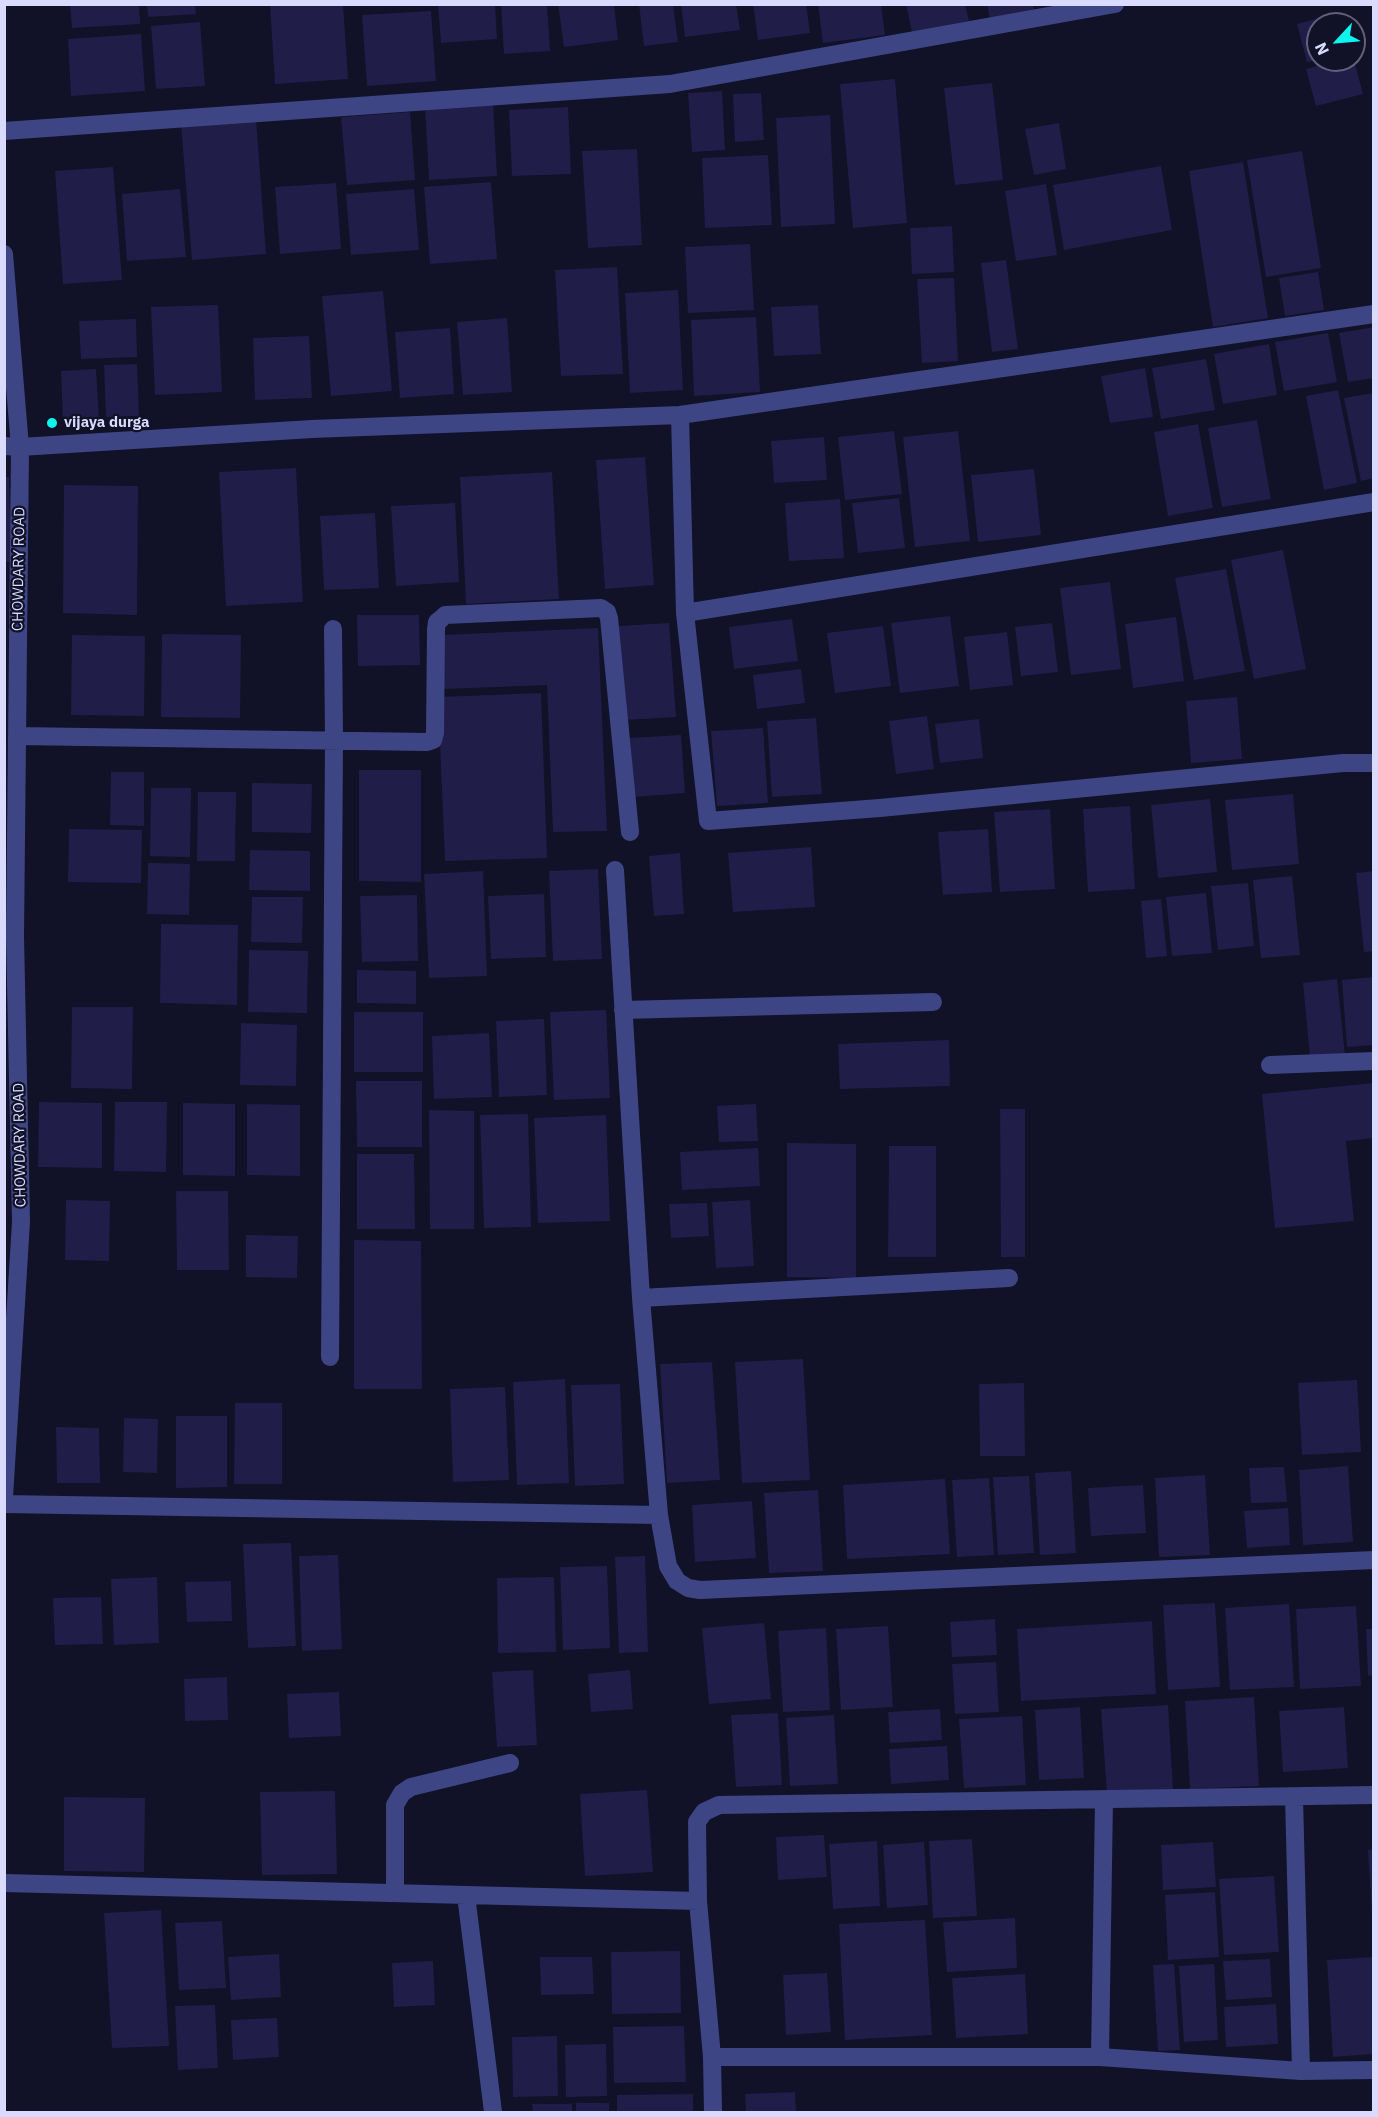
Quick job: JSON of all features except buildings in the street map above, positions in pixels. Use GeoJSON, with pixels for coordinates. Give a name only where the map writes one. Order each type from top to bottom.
{"type":"FeatureCollection","features":[{"type":"Feature","properties":{"kind":"street"},"geometry":{"type":"LineString","coordinates":[[4,131],[670,84],[1116,4]]}},
{"type":"Feature","properties":{"kind":"street","name":"CHOWDARY ROAD"},"geometry":{"type":"LineString","coordinates":[[4,254],[12,446],[12,602],[17,736],[10,936],[21,1222],[4,1497]]}},
{"type":"Feature","properties":{"kind":"street"},"geometry":{"type":"LineString","coordinates":[[12,446],[312,429],[680,415],[1374,314]]}},
{"type":"Feature","properties":{"kind":"street"},"geometry":{"type":"LineString","coordinates":[[680,415],[685,613],[708,822],[892,807],[1332,764],[1374,763]]}},
{"type":"Feature","properties":{"kind":"street"},"geometry":{"type":"LineString","coordinates":[[685,613],[1374,502]]}},
{"type":"Feature","properties":{"kind":"street"},"geometry":{"type":"LineString","coordinates":[[17,736],[416,742],[433,740],[437,622],[446,615],[601,608],[607,612],[609,618],[630,832]]}},
{"type":"Feature","properties":{"kind":"street"},"geometry":{"type":"LineString","coordinates":[[330,1357],[333,629]]}},
{"type":"Feature","properties":{"kind":"street"},"geometry":{"type":"LineString","coordinates":[[615,870],[640,1298],[659,1515],[668,1566],[677,1581],[688,1588],[700,1590],[1374,1560]]}},
{"type":"Feature","properties":{"kind":"street"},"geometry":{"type":"LineString","coordinates":[[623,1010],[933,1002]]}},
{"type":"Feature","properties":{"kind":"street"},"geometry":{"type":"LineString","coordinates":[[1270,1065],[1374,1061]]}},
{"type":"Feature","properties":{"kind":"street"},"geometry":{"type":"LineString","coordinates":[[640,1298],[1009,1278]]}},
{"type":"Feature","properties":{"kind":"street"},"geometry":{"type":"LineString","coordinates":[[4,1504],[659,1515]]}},
{"type":"Feature","properties":{"kind":"street"},"geometry":{"type":"LineString","coordinates":[[395,1893],[395,1805],[402,1793],[411,1787],[510,1762]]}},
{"type":"Feature","properties":{"kind":"street"},"geometry":{"type":"LineString","coordinates":[[713,2112],[712,2057],[698,1901],[697,1822],[704,1812],[718,1805],[1374,1795]]}},
{"type":"Feature","properties":{"kind":"street"},"geometry":{"type":"LineString","coordinates":[[1294,1797],[1301,2072]]}},
{"type":"Feature","properties":{"kind":"street"},"geometry":{"type":"LineString","coordinates":[[1100,2057],[1104,1800]]}},
{"type":"Feature","properties":{"kind":"street"},"geometry":{"type":"LineString","coordinates":[[4,1883],[698,1901]]}},
{"type":"Feature","properties":{"kind":"street"},"geometry":{"type":"LineString","coordinates":[[466,1895],[493,2112]]}},
{"type":"Feature","properties":{"kind":"street"},"geometry":{"type":"LineString","coordinates":[[712,2057],[1100,2057],[1301,2072],[1374,2070]]}},
{"type":"Feature","properties":{"kind":"place","name":"vijaya durga"},"geometry":{"type":"Point","coordinates":[52,423]}}]}
